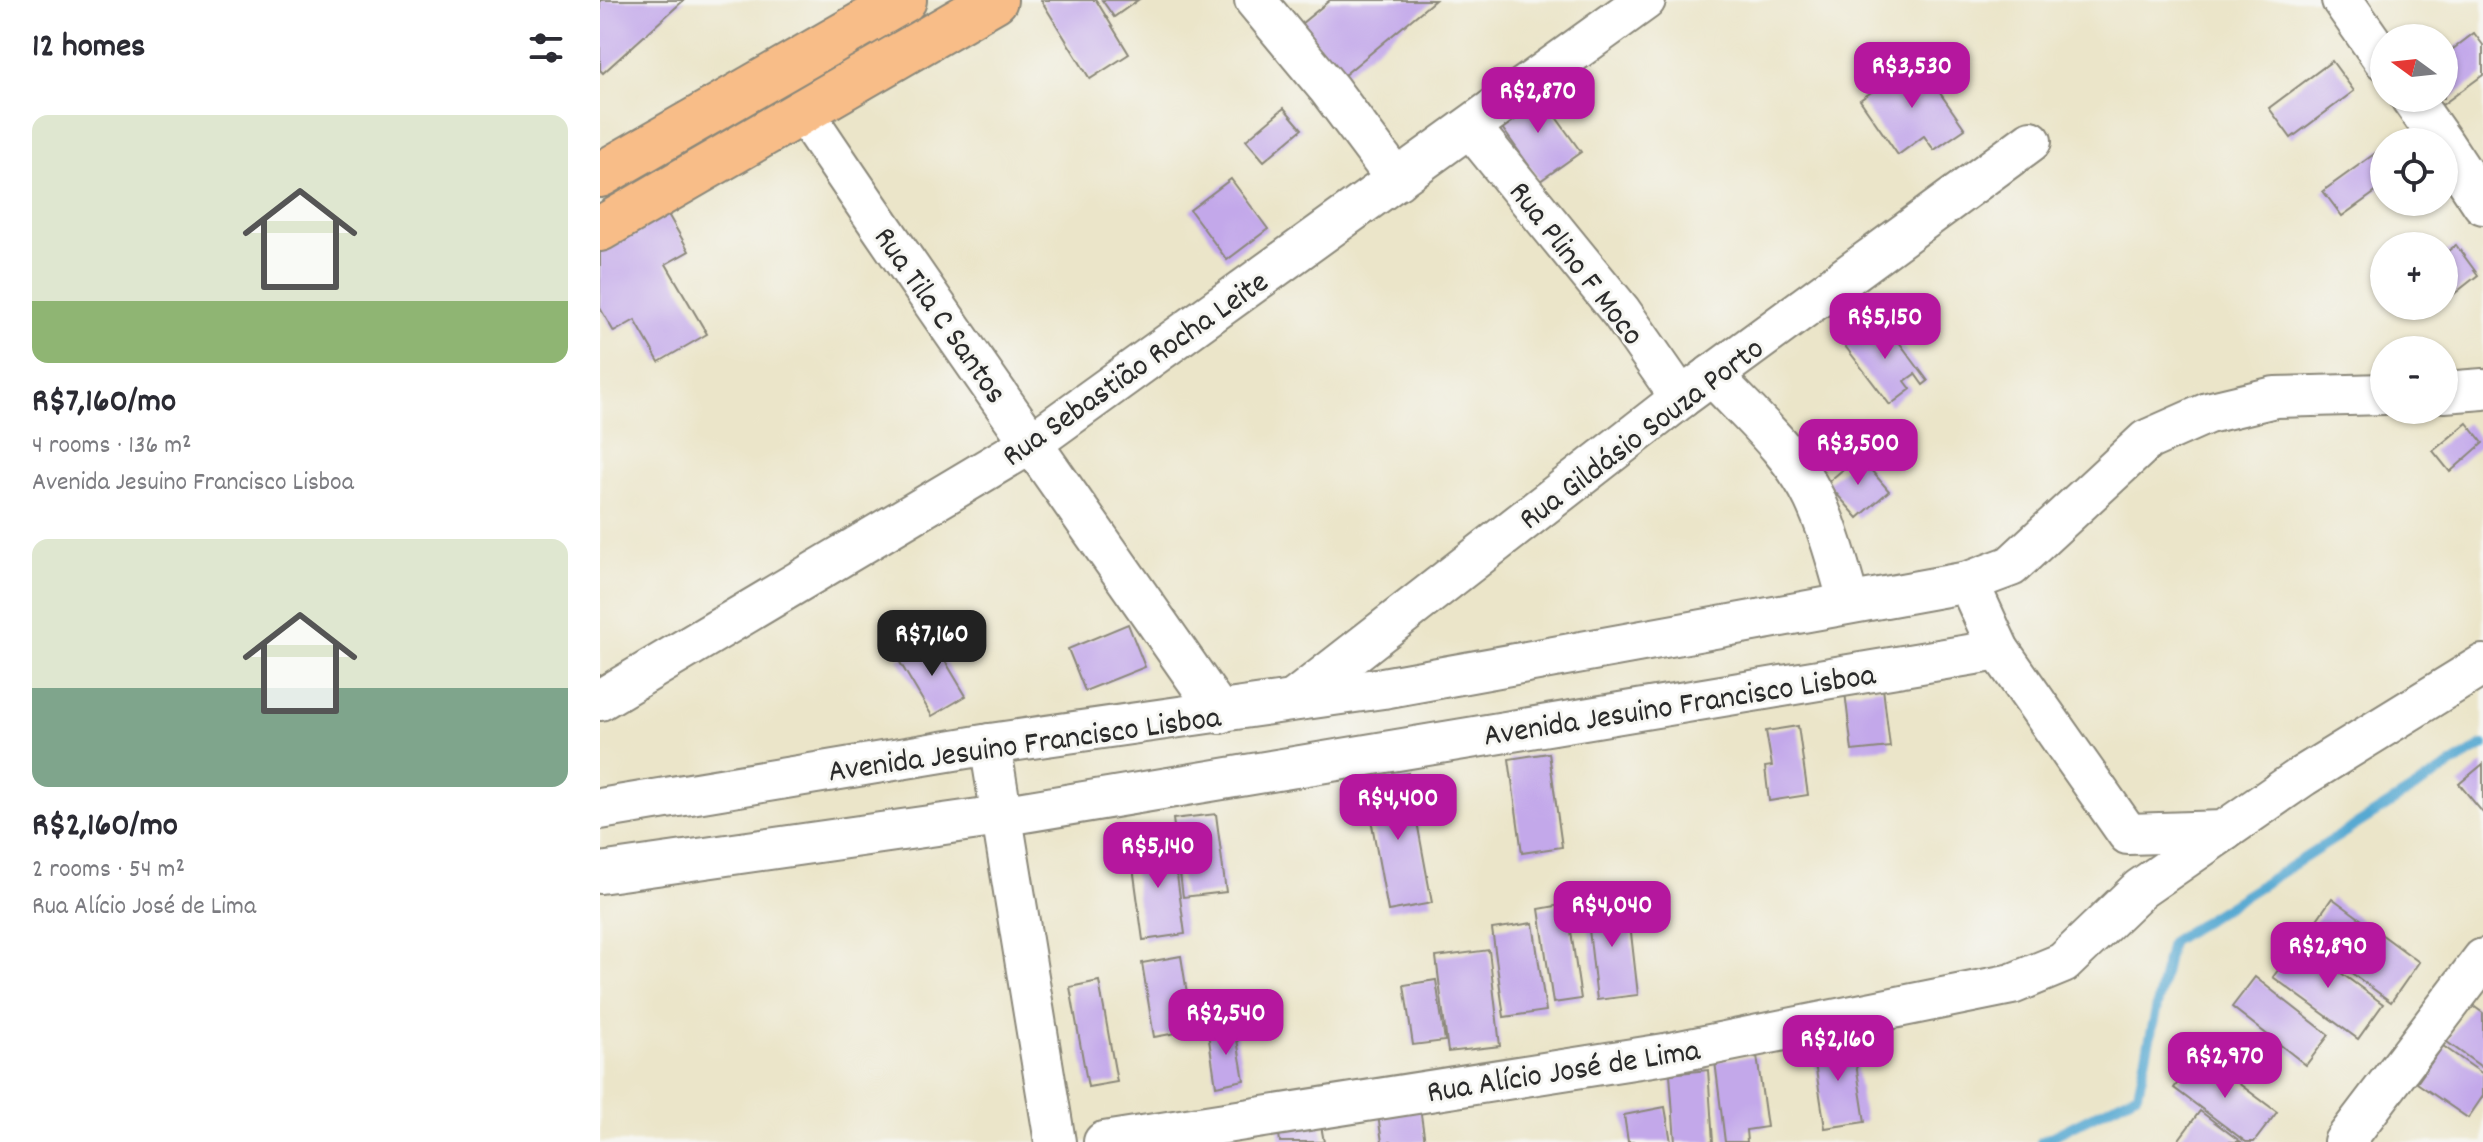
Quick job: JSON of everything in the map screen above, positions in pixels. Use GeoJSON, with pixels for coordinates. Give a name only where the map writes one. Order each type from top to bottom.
{"type":"FeatureCollection","features":[{"type":"Feature","properties":{"kind":"main road"},"geometry":{"type":"LineString","coordinates":[[600,175],[904,0]]}},
{"type":"Feature","properties":{"kind":"main road"},"geometry":{"type":"LineString","coordinates":[[600,229],[995,0]]}},
{"type":"Feature","properties":{"kind":"street"},"geometry":{"type":"LineString","coordinates":[[1255,0],[1397,180]]}},
{"type":"Feature","properties":{"kind":"street","name":"Rua Sebastião Rocha Leite"},"geometry":{"type":"LineString","coordinates":[[600,700],[1033,442],[1645,0]]}},
{"type":"Feature","properties":{"kind":"street"},"geometry":{"type":"LineString","coordinates":[[2342,0],[2370,40]]}},
{"type":"Feature","properties":{"kind":"street","name":"Rua Tila C Santos"},"geometry":{"type":"LineString","coordinates":[[802,110],[928,299],[1033,442],[1220,713]]}},
{"type":"Feature","properties":{"kind":"street","name":"Rua Plino F Moco"},"geometry":{"type":"LineString","coordinates":[[1471,128],[1621,312],[1696,387],[1787,457],[1813,496],[1834,549],[1849,603]]}},
{"type":"Feature","properties":{"kind":"street","name":"Rua Gildásio Souza Porto"},"geometry":{"type":"LineString","coordinates":[[1292,701],[1696,387],[2031,141]]}},
{"type":"Feature","properties":{"kind":"street"},"geometry":{"type":"LineString","coordinates":[[2458,166],[2483,204]]}},
{"type":"Feature","properties":{"kind":"street"},"geometry":{"type":"LineString","coordinates":[[2458,391],[2483,389]]}},
{"type":"Feature","properties":{"kind":"street","name":"Avenida Jesuino Francisco Lisboa"},"geometry":{"type":"LineString","coordinates":[[600,809],[990,744],[1220,713],[1968,582],[2011,566],[2147,440],[2208,413],[2275,397],[2370,394]]}},
{"type":"Feature","properties":{"kind":"street"},"geometry":{"type":"LineString","coordinates":[[1968,582],[1999,650],[2128,834],[2140,889],[2303,776],[2483,665]]}},
{"type":"Feature","properties":{"kind":"street","name":"Avenida Jesuino Francisco Lisboa"},"geometry":{"type":"LineString","coordinates":[[600,873],[1000,816],[1999,650]]}},
{"type":"Feature","properties":{"kind":"street"},"geometry":{"type":"LineString","coordinates":[[990,744],[1055,1142]]}},
{"type":"Feature","properties":{"kind":"street"},"geometry":{"type":"LineString","coordinates":[[2128,834],[2224,831]]}},
{"type":"Feature","properties":{"kind":"street","name":"Rua Alício José de Lima"},"geometry":{"type":"LineString","coordinates":[[1104,1142],[1665,1054],[2012,984],[2063,963],[2140,889]]}},
{"type":"Feature","properties":{"kind":"street"},"geometry":{"type":"LineString","coordinates":[[2344,1142],[2483,959]]}},
{"type":"Feature","properties":{"kind":"building"},"geometry":{"type":"Polygon","coordinates":[[[600,0],[684,0],[603,73],[600,70],[600,0]]]}},
{"type":"Feature","properties":{"kind":"building"},"geometry":{"type":"Polygon","coordinates":[[[1041,0],[1096,0],[1129,54],[1090,79],[1041,0]]]}},
{"type":"Feature","properties":{"kind":"building"},"geometry":{"type":"Polygon","coordinates":[[[1102,0],[1138,0],[1114,17],[1102,0]]]}},
{"type":"Feature","properties":{"kind":"building"},"geometry":{"type":"Polygon","coordinates":[[[1330,0],[1435,0],[1343,76],[1301,24],[1330,0]]]}},
{"type":"Feature","properties":{"kind":"building"},"geometry":{"type":"Polygon","coordinates":[[[2474,33],[2483,45],[2483,75],[2458,93],[2458,45],[2474,33]]]}},
{"type":"Feature","properties":{"kind":"building"},"geometry":{"type":"Polygon","coordinates":[[[1917,60],[1965,129],[1934,150],[1924,136],[1898,155],[1860,100],[1917,60]]]}},
{"type":"Feature","properties":{"kind":"building"},"geometry":{"type":"Polygon","coordinates":[[[2332,61],[2354,91],[2291,138],[2269,108],[2332,61]]]}},
{"type":"Feature","properties":{"kind":"building"},"geometry":{"type":"Polygon","coordinates":[[[1535,88],[1581,152],[1540,181],[1495,118],[1535,88]]]}},
{"type":"Feature","properties":{"kind":"building"},"geometry":{"type":"Polygon","coordinates":[[[1284,108],[1302,129],[1264,161],[1246,140],[1284,108]]]}},
{"type":"Feature","properties":{"kind":"building"},"geometry":{"type":"Polygon","coordinates":[[[2370,157],[2370,196],[2342,216],[2323,191],[2370,157]]]}},
{"type":"Feature","properties":{"kind":"building"},"geometry":{"type":"Polygon","coordinates":[[[1231,179],[1268,229],[1227,260],[1190,210],[1231,179]]]}},
{"type":"Feature","properties":{"kind":"building"},"geometry":{"type":"Polygon","coordinates":[[[665,209],[689,251],[666,264],[707,334],[659,362],[635,320],[614,332],[600,308],[600,247],[665,209]]]}},
{"type":"Feature","properties":{"kind":"building"},"geometry":{"type":"Polygon","coordinates":[[[2458,248],[2478,275],[2458,291],[2458,248]]]}},
{"type":"Feature","properties":{"kind":"building"},"geometry":{"type":"Polygon","coordinates":[[[1881,318],[1928,381],[1923,385],[1915,374],[1905,381],[1911,389],[1890,405],[1845,346],[1881,318]]]}},
{"type":"Feature","properties":{"kind":"building"},"geometry":{"type":"Polygon","coordinates":[[[2467,423],[2483,443],[2450,472],[2433,451],[2467,423]]]}},
{"type":"Feature","properties":{"kind":"building"},"geometry":{"type":"Polygon","coordinates":[[[1859,456],[1889,491],[1858,518],[1827,483],[1859,456]]]}},
{"type":"Feature","properties":{"kind":"building"},"geometry":{"type":"Polygon","coordinates":[[[1128,624],[1145,667],[1085,691],[1068,649],[1128,624]]]}},
{"type":"Feature","properties":{"kind":"building"},"geometry":{"type":"Polygon","coordinates":[[[932,639],[966,696],[932,716],[898,659],[932,639]]]}},
{"type":"Feature","properties":{"kind":"building"},"geometry":{"type":"Polygon","coordinates":[[[1883,688],[1890,747],[1852,751],[1845,692],[1883,688]]]}},
{"type":"Feature","properties":{"kind":"building"},"geometry":{"type":"Polygon","coordinates":[[[1798,726],[1808,795],[1769,801],[1765,767],[1772,766],[1766,731],[1798,726]]]}},
{"type":"Feature","properties":{"kind":"building"},"geometry":{"type":"Polygon","coordinates":[[[1549,753],[1562,847],[1522,853],[1509,759],[1549,753]]]}},
{"type":"Feature","properties":{"kind":"building"},"geometry":{"type":"Polygon","coordinates":[[[2483,764],[2483,813],[2459,784],[2483,764]]]}},
{"type":"Feature","properties":{"kind":"building"},"geometry":{"type":"Polygon","coordinates":[[[1408,773],[1432,903],[1388,911],[1364,781],[1408,773]]]}},
{"type":"Feature","properties":{"kind":"building"},"geometry":{"type":"Polygon","coordinates":[[[1216,814],[1226,892],[1183,897],[1173,819],[1216,814]]]}},
{"type":"Feature","properties":{"kind":"building"},"geometry":{"type":"Polygon","coordinates":[[[1172,839],[1185,934],[1143,940],[1130,845],[1172,839]]]}},
{"type":"Feature","properties":{"kind":"building"},"geometry":{"type":"Polygon","coordinates":[[[1627,898],[1638,995],[1597,1000],[1586,903],[1627,898]]]}},
{"type":"Feature","properties":{"kind":"building"},"geometry":{"type":"Polygon","coordinates":[[[2332,898],[2419,962],[2391,1002],[2304,938],[2332,898]]]}},
{"type":"Feature","properties":{"kind":"building"},"geometry":{"type":"Polygon","coordinates":[[[1567,904],[1581,999],[1553,1003],[1539,909],[1567,904]]]}},
{"type":"Feature","properties":{"kind":"building"},"geometry":{"type":"Polygon","coordinates":[[[1533,923],[1546,1011],[1504,1017],[1492,929],[1533,923]]]}},
{"type":"Feature","properties":{"kind":"building"},"geometry":{"type":"Polygon","coordinates":[[[2299,942],[2383,1004],[2358,1039],[2273,977],[2299,942]]]}},
{"type":"Feature","properties":{"kind":"building"},"geometry":{"type":"Polygon","coordinates":[[[1489,950],[1500,1046],[1448,1052],[1436,957],[1489,950]]]}},
{"type":"Feature","properties":{"kind":"building"},"geometry":{"type":"Polygon","coordinates":[[[1181,956],[1193,1030],[1154,1037],[1142,963],[1181,956]]]}},
{"type":"Feature","properties":{"kind":"building"},"geometry":{"type":"Polygon","coordinates":[[[2255,977],[2329,1035],[2306,1065],[2232,1007],[2255,977]]]}},
{"type":"Feature","properties":{"kind":"building"},"geometry":{"type":"Polygon","coordinates":[[[1436,980],[1445,1041],[1413,1045],[1404,985],[1436,980]]]}},
{"type":"Feature","properties":{"kind":"building"},"geometry":{"type":"Polygon","coordinates":[[[1099,981],[1117,1082],[1088,1087],[1070,987],[1099,981]]]}},
{"type":"Feature","properties":{"kind":"building"},"geometry":{"type":"Polygon","coordinates":[[[2472,1005],[2483,1013],[2483,1068],[2447,1042],[2472,1005]]]}},
{"type":"Feature","properties":{"kind":"building"},"geometry":{"type":"Polygon","coordinates":[[[1235,1028],[1244,1080],[1216,1086],[1208,1033],[1235,1028]]]}},
{"type":"Feature","properties":{"kind":"building"},"geometry":{"type":"Polygon","coordinates":[[[1852,1038],[1865,1122],[1825,1128],[1812,1044],[1852,1038]]]}},
{"type":"Feature","properties":{"kind":"building"},"geometry":{"type":"Polygon","coordinates":[[[2443,1046],[2483,1074],[2483,1096],[2468,1118],[2417,1083],[2443,1046]]]}},
{"type":"Feature","properties":{"kind":"building"},"geometry":{"type":"Polygon","coordinates":[[[2199,1054],[2277,1112],[2254,1142],[2246,1142],[2174,1088],[2199,1054]]]}},
{"type":"Feature","properties":{"kind":"building"},"geometry":{"type":"Polygon","coordinates":[[[1757,1056],[1767,1127],[1746,1130],[1747,1142],[1725,1142],[1715,1061],[1757,1056]]]}},
{"type":"Feature","properties":{"kind":"building"},"geometry":{"type":"Polygon","coordinates":[[[1708,1070],[1713,1142],[1675,1142],[1670,1074],[1708,1070]]]}},
{"type":"Feature","properties":{"kind":"building"},"geometry":{"type":"Polygon","coordinates":[[[1665,1107],[1671,1142],[1628,1142],[1624,1115],[1665,1107]]]}},
{"type":"Feature","properties":{"kind":"building"},"geometry":{"type":"Polygon","coordinates":[[[1420,1108],[1425,1142],[1382,1142],[1378,1115],[1420,1108]]]}},
{"type":"Feature","properties":{"kind":"building"},"geometry":{"type":"Polygon","coordinates":[[[2200,1111],[2241,1142],[2177,1142],[2200,1111]]]}},
{"type":"Feature","properties":{"kind":"building"},"geometry":{"type":"Polygon","coordinates":[[[1320,1120],[1324,1142],[1280,1142],[1278,1127],[1320,1120]]]}},
{"type":"Feature","properties":{"kind":"waterway"},"geometry":{"type":"LineString","coordinates":[[2041,1142],[2138,1093],[2171,942],[2483,745]]}}]}
